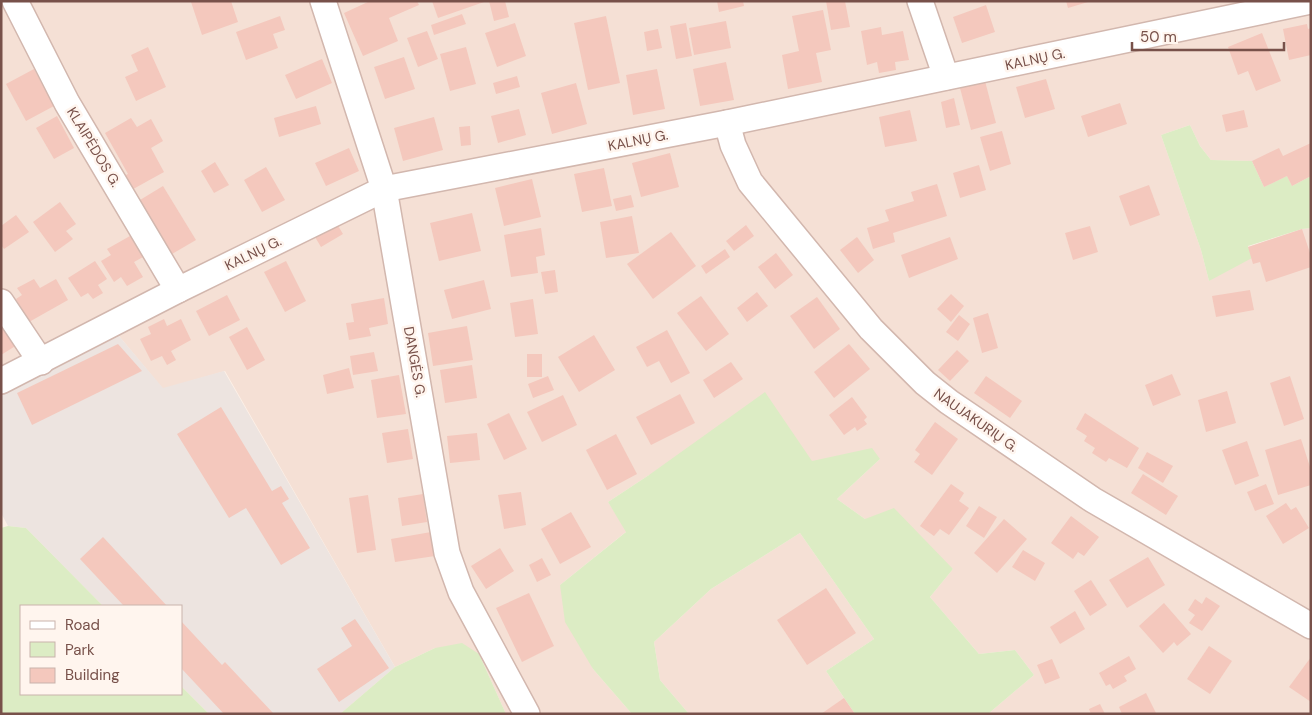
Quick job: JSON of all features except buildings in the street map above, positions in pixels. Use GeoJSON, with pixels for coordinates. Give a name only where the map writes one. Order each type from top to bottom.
{"type":"FeatureCollection","features":[{"type":"Feature","properties":{"kind":"street","name":"KLAIPĖDOS G."},"geometry":{"type":"LineString","coordinates":[[15,1],[67,103],[178,290]]}},
{"type":"Feature","properties":{"kind":"street","name":"DANGĖS G."},"geometry":{"type":"LineString","coordinates":[[323,1],[384,189],[446,553],[461,592],[527,714]]}},
{"type":"Feature","properties":{"kind":"street"},"geometry":{"type":"LineString","coordinates":[[920,1],[946,77]]}},
{"type":"Feature","properties":{"kind":"street","name":"KALNŲ G."},"geometry":{"type":"LineString","coordinates":[[1,381],[178,290],[384,189],[727,123],[1311,1]]}},
{"type":"Feature","properties":{"kind":"street","name":"NAUJAKURIŲ G."},"geometry":{"type":"LineString","coordinates":[[727,123],[733,145],[750,182],[871,329],[925,383],[957,408],[1093,500],[1311,626]]}},
{"type":"Feature","properties":{"kind":"street"},"geometry":{"type":"LineString","coordinates":[[1,302],[40,362]]}},
{"type":"Feature","properties":{"kind":"shaded area"},"geometry":{"type":"Polygon","coordinates":[[[1,1],[1311,1],[1311,176],[1292,186],[1264,187],[1252,161],[1211,160],[1200,146],[1190,125],[1161,135],[1201,250],[1209,281],[1248,247],[1302,229],[1311,228],[1311,714],[988,714],[1034,675],[1015,650],[979,654],[930,597],[953,569],[865,519],[837,499],[880,459],[812,461],[649,475],[608,502],[627,531],[560,585],[593,669],[632,714],[506,714],[479,654],[435,648],[395,667],[225,371],[163,389],[119,336],[1,396],[1,1]]]}},
{"type":"Feature","properties":{"kind":"shaded area"},"geometry":{"type":"Polygon","coordinates":[[[119,336],[163,388],[224,371],[395,667],[340,714],[209,714],[182,687],[182,605],[102,605],[26,528],[8,526],[1,513],[1,396],[119,336]]]}},
{"type":"Feature","properties":{"kind":"shaded area"},"geometry":{"type":"Polygon","coordinates":[[[800,533],[874,639],[826,671],[855,714],[689,714],[660,680],[654,642],[711,589],[800,533]]]}},
{"type":"Feature","properties":{"kind":"green space"},"geometry":{"type":"Polygon","coordinates":[[[1190,125],[1200,146],[1211,160],[1252,161],[1264,187],[1287,176],[1292,186],[1311,176],[1311,228],[1302,229],[1248,246],[1252,258],[1209,281],[1201,250],[1161,135],[1190,125]]]}},
{"type":"Feature","properties":{"kind":"green space"},"geometry":{"type":"Polygon","coordinates":[[[765,392],[812,461],[872,448],[880,459],[837,499],[865,519],[894,508],[953,569],[930,597],[979,654],[1015,650],[1034,675],[988,714],[855,714],[826,671],[874,639],[800,533],[711,589],[654,642],[660,680],[689,714],[632,714],[593,669],[565,622],[560,585],[626,532],[608,502],[765,392]]]}},
{"type":"Feature","properties":{"kind":"green space"},"geometry":{"type":"Polygon","coordinates":[[[8,526],[26,528],[102,605],[20,605],[20,695],[182,695],[182,687],[209,714],[1,714],[1,528],[8,526]]]}},
{"type":"Feature","properties":{"kind":"green space"},"geometry":{"type":"Polygon","coordinates":[[[462,643],[479,654],[506,714],[340,714],[395,667],[435,648],[462,643]]]}}]}
